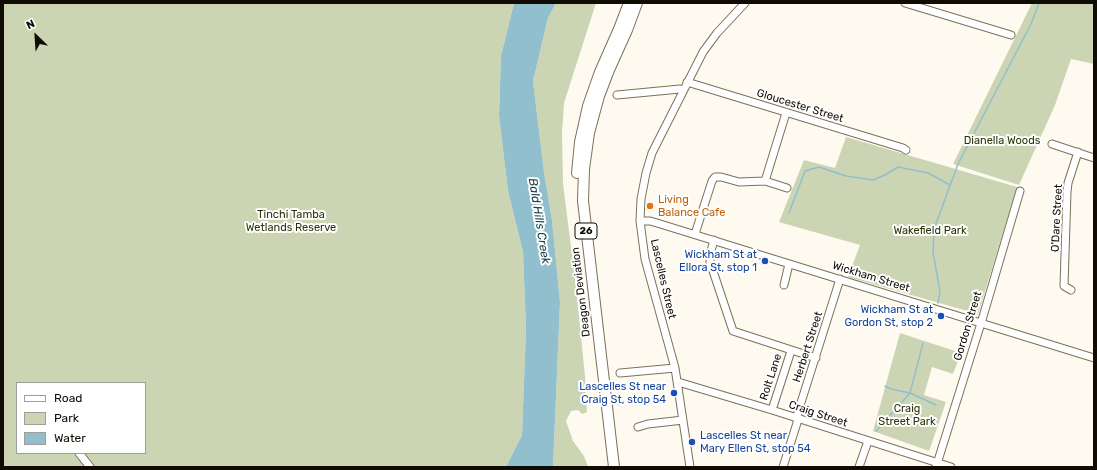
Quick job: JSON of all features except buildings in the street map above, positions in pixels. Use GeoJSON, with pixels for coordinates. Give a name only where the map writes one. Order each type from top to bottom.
{"type":"FeatureCollection","features":[{"type":"Feature","properties":{"kind":"highway","name":"Deagon Deviation"},"geometry":{"type":"LineString","coordinates":[[607,467],[578,213],[577,173],[580,142],[588,106],[600,72],[629,3]]}},
{"type":"Feature","properties":{"kind":"highway","name":"Deagon Deviation"},"geometry":{"type":"LineString","coordinates":[[614,467],[583,201],[584,169],[589,133],[599,96],[637,3]]}},
{"type":"Feature","properties":{"kind":"street","name":"Lascelles Street"},"geometry":{"type":"LineString","coordinates":[[690,467],[675,368],[646,265],[640,222],[641,199],[650,160],[706,46],[746,3]]}},
{"type":"Feature","properties":{"kind":"street"},"geometry":{"type":"LineString","coordinates":[[905,3],[1011,36]]}},
{"type":"Feature","properties":{"kind":"street","name":"Gloucester Street"},"geometry":{"type":"LineString","coordinates":[[688,82],[906,150]]}},
{"type":"Feature","properties":{"kind":"street"},"geometry":{"type":"LineString","coordinates":[[617,96],[680,89],[683,91]]}},
{"type":"Feature","properties":{"kind":"street"},"geometry":{"type":"LineString","coordinates":[[765,181],[786,113]]}},
{"type":"Feature","properties":{"kind":"street"},"geometry":{"type":"LineString","coordinates":[[1052,144],[1094,158]]}},
{"type":"Feature","properties":{"kind":"street","name":"O'Dare Street"},"geometry":{"type":"LineString","coordinates":[[1068,288],[1067,192],[1068,183],[1078,152]]}},
{"type":"Feature","properties":{"kind":"street"},"geometry":{"type":"LineString","coordinates":[[695,234],[714,175],[739,182],[765,181],[787,188]]}},
{"type":"Feature","properties":{"kind":"street","name":"Gordon Street"},"geometry":{"type":"LineString","coordinates":[[937,465],[1020,191]]}},
{"type":"Feature","properties":{"kind":"street","name":"Wickham Street"},"geometry":{"type":"LineString","coordinates":[[640,222],[653,221],[1094,358]]}},
{"type":"Feature","properties":{"kind":"street"},"geometry":{"type":"LineString","coordinates":[[714,240],[710,254],[710,262],[732,331],[816,358]]}},
{"type":"Feature","properties":{"kind":"street"},"geometry":{"type":"LineString","coordinates":[[784,285],[789,264]]}},
{"type":"Feature","properties":{"kind":"street","name":"Herbert Street"},"geometry":{"type":"LineString","coordinates":[[783,467],[840,279]]}},
{"type":"Feature","properties":{"kind":"street","name":"Rolt Lane"},"geometry":{"type":"LineString","coordinates":[[772,410],[791,351]]}},
{"type":"Feature","properties":{"kind":"street"},"geometry":{"type":"LineString","coordinates":[[620,374],[675,368]]}},
{"type":"Feature","properties":{"kind":"street","name":"Craig Street"},"geometry":{"type":"LineString","coordinates":[[678,382],[772,410],[937,465],[951,467]]}},
{"type":"Feature","properties":{"kind":"street"},"geometry":{"type":"LineString","coordinates":[[638,427],[648,424],[683,420]]}},
{"type":"Feature","properties":{"kind":"street"},"geometry":{"type":"LineString","coordinates":[[860,467],[868,441]]}},
{"type":"Feature","properties":{"kind":"street"},"geometry":{"type":"LineString","coordinates":[[80,454],[90,467]]}},
{"type":"Feature","properties":{"kind":"green space","name":"Tinchi Tamba Wetlands Reserve"},"geometry":{"type":"Polygon","coordinates":[[[3,3],[514,3],[501,56],[499,116],[508,191],[523,252],[526,329],[522,435],[506,467],[3,467],[3,3]]]}},
{"type":"Feature","properties":{"kind":"green space"},"geometry":{"type":"Polygon","coordinates":[[[556,3],[596,3],[564,103],[562,133],[563,183],[576,287],[587,412],[582,414],[578,410],[571,411],[566,421],[573,441],[584,456],[588,467],[553,467],[560,302],[552,220],[544,172],[533,81],[548,18],[556,3]]]}},
{"type":"Feature","properties":{"kind":"green space","name":"Dianella Woods"},"geometry":{"type":"Polygon","coordinates":[[[1032,3],[1094,3],[1094,64],[1071,59],[1055,105],[1019,185],[953,164],[1032,3]]]}},
{"type":"Feature","properties":{"kind":"green space","name":"Wakefield Park"},"geometry":{"type":"Polygon","coordinates":[[[846,137],[1017,187],[978,314],[848,277],[860,245],[779,222],[804,160],[835,168],[846,137]]]}},
{"type":"Feature","properties":{"kind":"green space","name":"Craig Street Park"},"geometry":{"type":"Polygon","coordinates":[[[900,333],[961,353],[953,374],[932,367],[924,395],[946,402],[929,451],[873,431],[900,333]]]}},
{"type":"Feature","properties":{"kind":"water","name":"Bald Hills Creek"},"geometry":{"type":"Polygon","coordinates":[[[514,3],[556,3],[548,18],[533,81],[544,172],[552,220],[560,302],[553,467],[506,467],[522,435],[526,329],[523,252],[508,191],[499,116],[501,56],[514,3]]]}},
{"type":"Feature","properties":{"kind":"waterway"},"geometry":{"type":"LineString","coordinates":[[938,303],[940,291],[933,253],[934,229],[958,164],[1031,24],[1039,3]]}},
{"type":"Feature","properties":{"kind":"waterway"},"geometry":{"type":"LineString","coordinates":[[789,213],[805,171],[819,167],[846,176],[873,180],[898,167],[928,173],[950,185]]}},
{"type":"Feature","properties":{"kind":"waterway"},"geometry":{"type":"LineString","coordinates":[[876,431],[910,393],[923,343]]}},
{"type":"Feature","properties":{"kind":"waterway"},"geometry":{"type":"LineString","coordinates":[[885,386],[891,389],[910,393],[936,405]]}},
{"type":"Feature","properties":{"kind":"place","name":"Living Balance Cafe"},"geometry":{"type":"Point","coordinates":[650,206]}},
{"type":"Feature","properties":{"kind":"place","name":"Wickham St at Ellora St, stop 1"},"geometry":{"type":"Point","coordinates":[765,261]}},
{"type":"Feature","properties":{"kind":"place","name":"Wickham St at Gordon St, stop 2"},"geometry":{"type":"Point","coordinates":[941,316]}},
{"type":"Feature","properties":{"kind":"place","name":"Lascelles St near Craig St, stop 54"},"geometry":{"type":"Point","coordinates":[674,393]}},
{"type":"Feature","properties":{"kind":"place","name":"Lascelles St near Mary Ellen St, stop 54"},"geometry":{"type":"Point","coordinates":[692,442]}}]}
